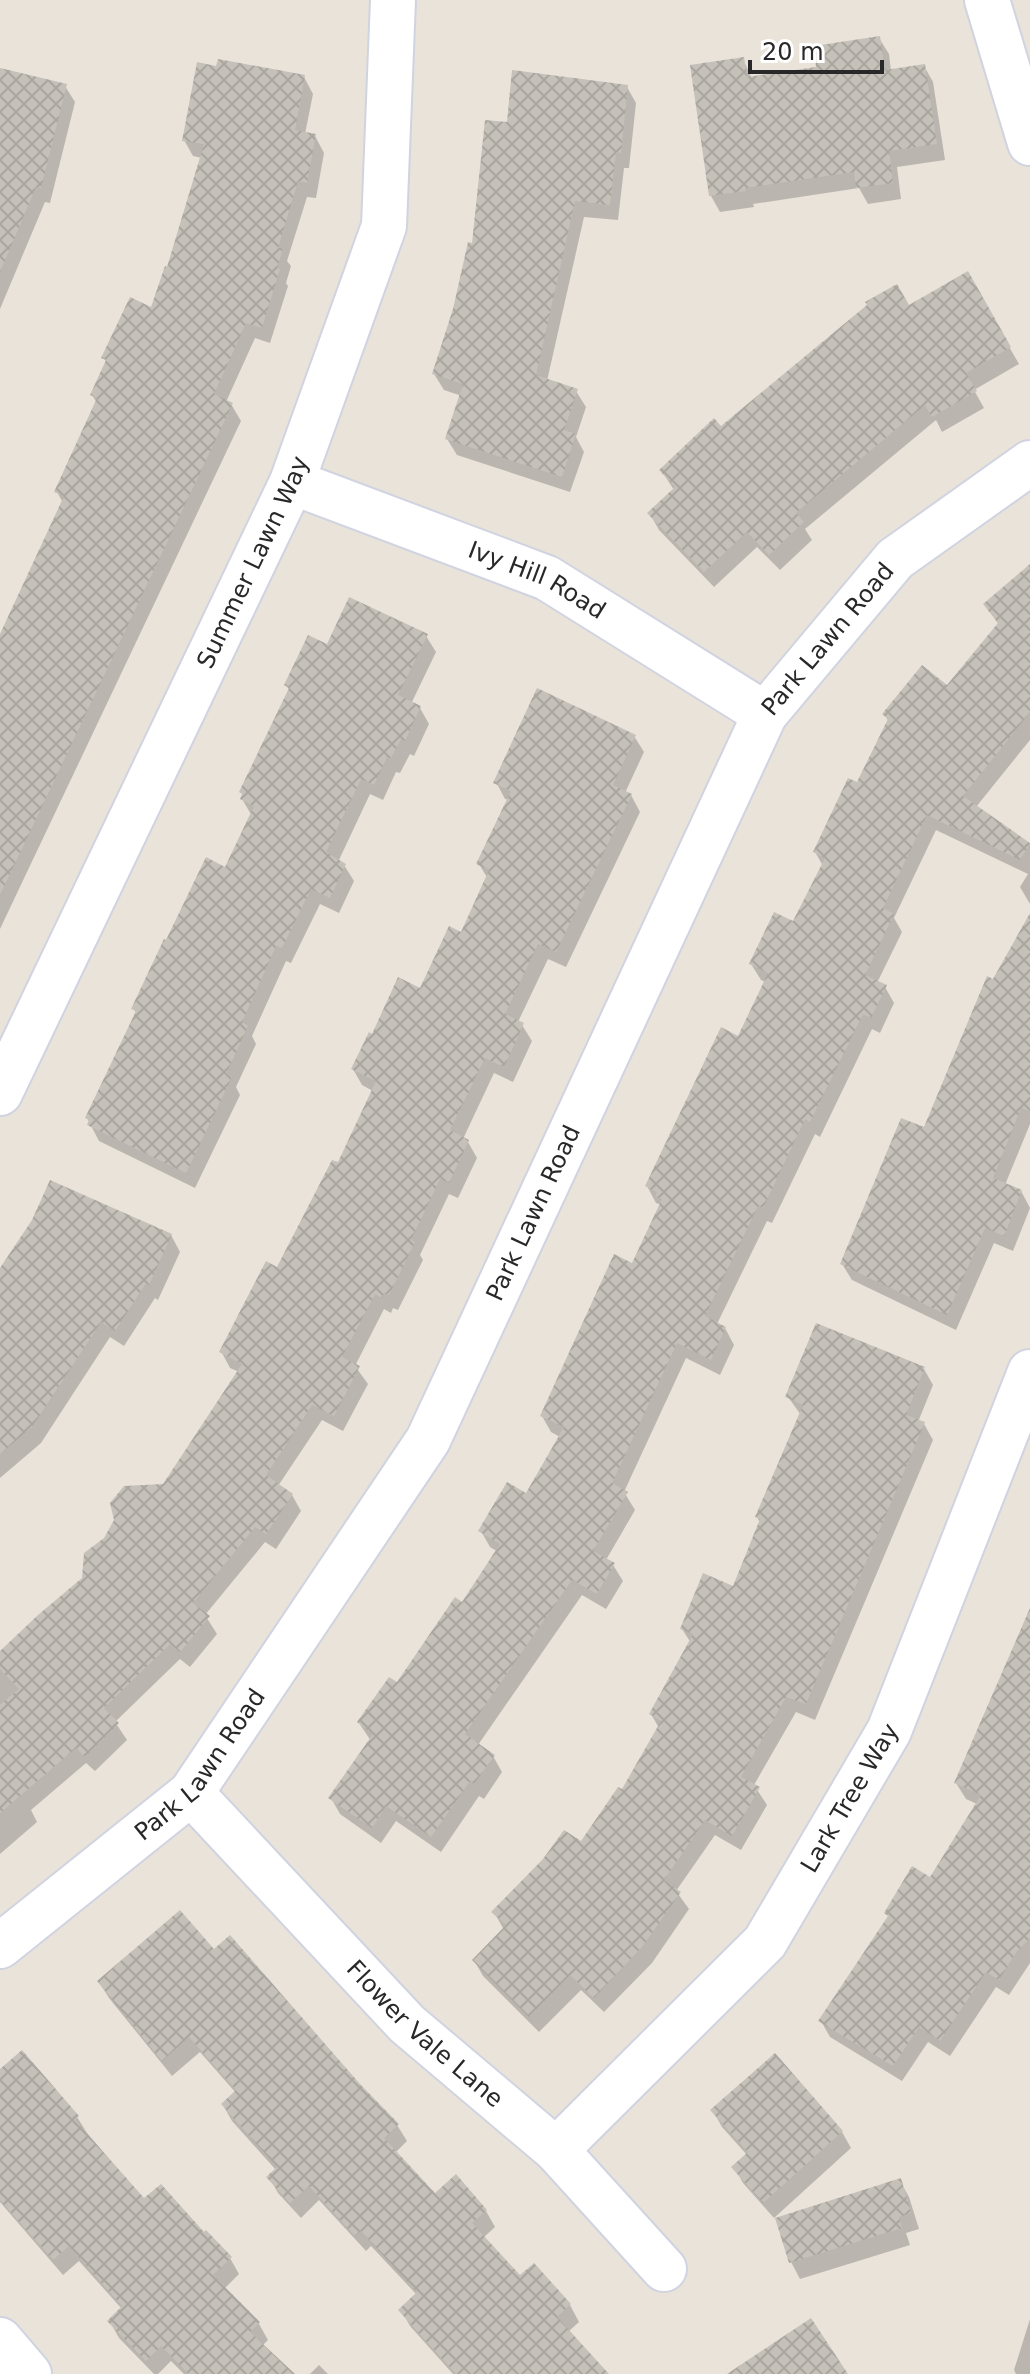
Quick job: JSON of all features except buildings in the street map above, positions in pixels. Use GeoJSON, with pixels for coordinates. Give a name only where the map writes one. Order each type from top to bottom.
{"type":"FeatureCollection","features":[{"type":"Feature","properties":{"kind":"street","name":"Summer Lawn Way"},"geometry":{"type":"LineString","coordinates":[[0,1093],[292,482],[384,226],[393,0]]}},
{"type":"Feature","properties":{"kind":"street"},"geometry":{"type":"LineString","coordinates":[[987,0],[1030,143]]}},
{"type":"Feature","properties":{"kind":"street","name":"Park Lawn Road"},"geometry":{"type":"LineString","coordinates":[[0,1946],[191,1793],[428,1440],[765,714],[895,559],[1030,463]]}},
{"type":"Feature","properties":{"kind":"street","name":"Ivy Hill Road"},"geometry":{"type":"LineString","coordinates":[[292,482],[547,578],[765,714]]}},
{"type":"Feature","properties":{"kind":"street","name":"Lark Tree Way"},"geometry":{"type":"LineString","coordinates":[[556,2150],[765,1942],[889,1731],[1030,1372]]}},
{"type":"Feature","properties":{"kind":"street","name":"Flower Vale Lane"},"geometry":{"type":"LineString","coordinates":[[191,1793],[407,2024],[556,2150],[664,2269]]}},
{"type":"Feature","properties":{"kind":"street"},"geometry":{"type":"LineString","coordinates":[[0,2340],[29,2374]]}}]}
